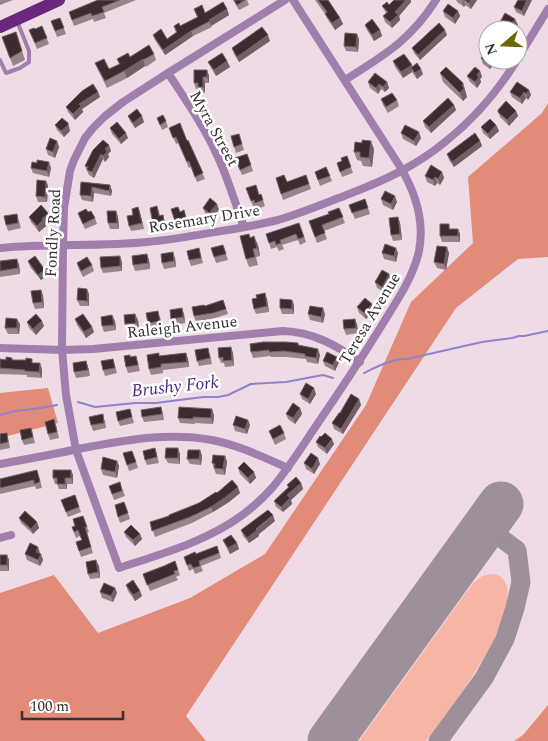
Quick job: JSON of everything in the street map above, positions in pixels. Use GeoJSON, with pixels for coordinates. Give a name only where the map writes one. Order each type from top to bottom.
{"type":"FeatureCollection","features":[{"type":"Feature","properties":{"kind":"main road"},"geometry":{"type":"LineString","coordinates":[[0,27],[60,0]]}},
{"type":"Feature","properties":{"kind":"street","name":"Fondly Road"},"geometry":{"type":"LineString","coordinates":[[119,568],[76,450],[67,401],[62,350],[63,245],[64,208],[70,171],[79,148],[93,128],[104,117],[168,73],[285,0]]}},
{"type":"Feature","properties":{"kind":"street","name":"Teresa Avenue"},"geometry":{"type":"LineString","coordinates":[[119,568],[194,541],[222,528],[255,504],[270,489],[288,468],[360,362],[411,276],[416,264],[419,249],[420,216],[411,186],[293,0]]}},
{"type":"Feature","properties":{"kind":"street"},"geometry":{"type":"LineString","coordinates":[[345,80],[406,38],[424,18],[436,0]]}},
{"type":"Feature","properties":{"kind":"street","name":"Rosemary Drive"},"geometry":{"type":"LineString","coordinates":[[528,41],[548,9]]}},
{"type":"Feature","properties":{"kind":"street","name":"Rosemary Drive"},"geometry":{"type":"LineString","coordinates":[[0,248],[146,242],[174,239],[244,227],[299,213],[368,187],[403,171],[433,152],[467,123],[494,95],[510,70]]}},
{"type":"Feature","properties":{"kind":"street","name":"Myra Street"},"geometry":{"type":"LineString","coordinates":[[168,73],[217,154],[226,174],[244,227]]}},
{"type":"Feature","properties":{"kind":"street","name":"Raleigh Avenue"},"geometry":{"type":"LineString","coordinates":[[0,348],[62,350],[283,331],[320,338],[342,349],[360,362]]}},
{"type":"Feature","properties":{"kind":"street"},"geometry":{"type":"LineString","coordinates":[[0,464],[151,437],[194,438],[228,444],[288,468]]}},
{"type":"Feature","properties":{"kind":"street"},"geometry":{"type":"LineString","coordinates":[[0,538],[11,535]]}},
{"type":"Feature","properties":{"kind":"lane"},"geometry":{"type":"LineString","coordinates":[[0,60],[6,73],[20,68],[29,62],[29,51],[16,20]]}},
{"type":"Feature","properties":{"kind":"shaded area"},"geometry":{"type":"Polygon","coordinates":[[[548,103],[548,257],[518,259],[456,308],[186,716],[206,741],[0,741],[0,593],[54,575],[98,633],[190,598],[265,554],[366,405],[411,302],[473,243],[468,177],[542,113],[548,103]]]}},
{"type":"Feature","properties":{"kind":"shaded area"},"geometry":{"type":"Polygon","coordinates":[[[48,388],[58,423],[0,438],[0,393],[48,388]]]}},
{"type":"Feature","properties":{"kind":"shaded area"},"geometry":{"type":"Polygon","coordinates":[[[491,574],[499,576],[506,584],[507,600],[502,620],[493,642],[480,665],[426,741],[359,741],[473,583],[482,576],[491,574]]]}},
{"type":"Feature","properties":{"kind":"shaded area"},"geometry":{"type":"Polygon","coordinates":[[[548,705],[548,741],[514,741],[523,735],[548,705]]]}},
{"type":"Feature","properties":{"kind":"building"},"geometry":{"type":"Polygon","coordinates":[[[98,0],[120,0],[102,7],[104,12],[92,16],[91,13],[72,20],[69,12],[98,0]]]}},
{"type":"Feature","properties":{"kind":"building"},"geometry":{"type":"Polygon","coordinates":[[[234,0],[245,0],[237,5],[234,0]]]}},
{"type":"Feature","properties":{"kind":"building"},"geometry":{"type":"Polygon","coordinates":[[[318,0],[328,0],[340,18],[332,23],[318,0]]]}},
{"type":"Feature","properties":{"kind":"building"},"geometry":{"type":"Polygon","coordinates":[[[394,0],[406,0],[395,12],[398,15],[390,22],[383,16],[388,12],[382,6],[387,2],[389,5],[394,0]]]}},
{"type":"Feature","properties":{"kind":"building"},"geometry":{"type":"Polygon","coordinates":[[[518,0],[527,0],[522,11],[514,7],[518,0]]]}},
{"type":"Feature","properties":{"kind":"building"},"geometry":{"type":"Polygon","coordinates":[[[223,2],[227,9],[163,50],[153,35],[161,29],[167,39],[177,32],[174,26],[179,23],[180,26],[198,17],[194,9],[202,5],[205,13],[223,2]]]}},
{"type":"Feature","properties":{"kind":"building"},"geometry":{"type":"Polygon","coordinates":[[[448,4],[458,11],[453,18],[443,11],[448,4]]]}},
{"type":"Feature","properties":{"kind":"building"},"geometry":{"type":"Polygon","coordinates":[[[505,13],[515,19],[514,20],[501,20],[505,13]]]}},
{"type":"Feature","properties":{"kind":"building"},"geometry":{"type":"Polygon","coordinates":[[[60,18],[64,28],[55,31],[51,21],[60,18]]]}},
{"type":"Feature","properties":{"kind":"building"},"geometry":{"type":"Polygon","coordinates":[[[372,19],[380,30],[372,35],[365,25],[372,19]]]}},
{"type":"Feature","properties":{"kind":"building"},"geometry":{"type":"Polygon","coordinates":[[[439,23],[445,30],[418,55],[412,48],[439,23]]]}},
{"type":"Feature","properties":{"kind":"building"},"geometry":{"type":"Polygon","coordinates":[[[42,26],[47,38],[35,43],[29,30],[42,26]]]}},
{"type":"Feature","properties":{"kind":"building"},"geometry":{"type":"Polygon","coordinates":[[[262,27],[268,35],[237,57],[232,48],[262,27]]]}},
{"type":"Feature","properties":{"kind":"building"},"geometry":{"type":"Polygon","coordinates":[[[16,32],[22,51],[10,58],[2,37],[16,32]]]}},
{"type":"Feature","properties":{"kind":"building"},"geometry":{"type":"Polygon","coordinates":[[[345,33],[357,34],[356,47],[344,46],[345,33]]]}},
{"type":"Feature","properties":{"kind":"building"},"geometry":{"type":"Polygon","coordinates":[[[149,45],[154,54],[105,81],[95,63],[104,59],[109,69],[120,64],[117,59],[128,53],[130,57],[149,45]]]}},
{"type":"Feature","properties":{"kind":"building"},"geometry":{"type":"Polygon","coordinates":[[[222,53],[227,61],[214,70],[208,62],[222,53]]]}},
{"type":"Feature","properties":{"kind":"building"},"geometry":{"type":"Polygon","coordinates":[[[404,54],[412,65],[401,72],[393,61],[404,54]]]}},
{"type":"Feature","properties":{"kind":"building"},"geometry":{"type":"Polygon","coordinates":[[[417,63],[421,69],[415,73],[411,68],[417,63]]]}},
{"type":"Feature","properties":{"kind":"building"},"geometry":{"type":"Polygon","coordinates":[[[446,67],[463,83],[462,86],[464,88],[460,93],[440,73],[446,67]]]}},
{"type":"Feature","properties":{"kind":"building"},"geometry":{"type":"Polygon","coordinates":[[[475,67],[480,71],[477,75],[479,77],[475,82],[467,76],[475,67]]]}},
{"type":"Feature","properties":{"kind":"building"},"geometry":{"type":"Polygon","coordinates":[[[194,70],[207,70],[207,77],[203,77],[203,87],[198,87],[198,83],[194,83],[194,70]]]}},
{"type":"Feature","properties":{"kind":"building"},"geometry":{"type":"Polygon","coordinates":[[[375,73],[387,82],[383,87],[379,84],[376,88],[368,82],[375,73]]]}},
{"type":"Feature","properties":{"kind":"building"},"geometry":{"type":"Polygon","coordinates":[[[517,82],[529,90],[526,94],[524,92],[520,98],[510,92],[517,82]]]}},
{"type":"Feature","properties":{"kind":"building"},"geometry":{"type":"Polygon","coordinates":[[[93,84],[98,92],[79,104],[81,106],[73,114],[66,107],[82,91],[93,84]]]}},
{"type":"Feature","properties":{"kind":"building"},"geometry":{"type":"Polygon","coordinates":[[[392,93],[397,100],[386,107],[381,99],[392,93]]]}},
{"type":"Feature","properties":{"kind":"building"},"geometry":{"type":"Polygon","coordinates":[[[448,98],[454,105],[429,127],[423,121],[448,98]]]}},
{"type":"Feature","properties":{"kind":"building"},"geometry":{"type":"Polygon","coordinates":[[[506,101],[516,111],[507,120],[498,112],[506,101]]]}},
{"type":"Feature","properties":{"kind":"building"},"geometry":{"type":"Polygon","coordinates":[[[137,109],[142,116],[133,123],[128,116],[137,109]]]}},
{"type":"Feature","properties":{"kind":"building"},"geometry":{"type":"Polygon","coordinates":[[[163,115],[166,121],[160,125],[157,118],[163,115]]]}},
{"type":"Feature","properties":{"kind":"building"},"geometry":{"type":"Polygon","coordinates":[[[62,118],[68,125],[61,131],[55,125],[62,118]]]}},
{"type":"Feature","properties":{"kind":"building"},"geometry":{"type":"Polygon","coordinates":[[[490,119],[496,125],[488,134],[481,127],[490,119]]]}},
{"type":"Feature","properties":{"kind":"building"},"geometry":{"type":"Polygon","coordinates":[[[117,122],[126,133],[119,139],[110,128],[117,122]]]}},
{"type":"Feature","properties":{"kind":"building"},"geometry":{"type":"Polygon","coordinates":[[[180,123],[203,173],[195,177],[189,161],[187,162],[176,137],[173,138],[169,128],[180,123]]]}},
{"type":"Feature","properties":{"kind":"building"},"geometry":{"type":"Polygon","coordinates":[[[405,125],[419,132],[414,141],[401,133],[405,125]]]}},
{"type":"Feature","properties":{"kind":"building"},"geometry":{"type":"Polygon","coordinates":[[[475,133],[480,141],[452,162],[447,154],[475,133]]]}},
{"type":"Feature","properties":{"kind":"building"},"geometry":{"type":"Polygon","coordinates":[[[239,134],[242,144],[234,147],[231,136],[239,134]]]}},
{"type":"Feature","properties":{"kind":"building"},"geometry":{"type":"Polygon","coordinates":[[[50,138],[57,141],[53,152],[46,149],[50,138]]]}},
{"type":"Feature","properties":{"kind":"building"},"geometry":{"type":"Polygon","coordinates":[[[103,140],[109,145],[105,149],[107,152],[103,156],[101,154],[92,172],[87,170],[88,167],[85,166],[93,150],[103,140]]]}},
{"type":"Feature","properties":{"kind":"building"},"geometry":{"type":"Polygon","coordinates":[[[362,140],[371,141],[369,158],[360,157],[360,152],[354,152],[355,142],[362,143],[362,140]]]}},
{"type":"Feature","properties":{"kind":"building"},"geometry":{"type":"Polygon","coordinates":[[[247,154],[251,165],[240,170],[235,158],[247,154]]]}},
{"type":"Feature","properties":{"kind":"building"},"geometry":{"type":"Polygon","coordinates":[[[347,156],[351,167],[340,172],[337,163],[342,161],[341,158],[347,156]]]}},
{"type":"Feature","properties":{"kind":"building"},"geometry":{"type":"Polygon","coordinates":[[[37,160],[49,162],[47,171],[31,168],[32,162],[37,163],[37,160]]]}},
{"type":"Feature","properties":{"kind":"building"},"geometry":{"type":"Polygon","coordinates":[[[431,165],[442,172],[438,179],[435,177],[433,180],[425,176],[431,165]]]}},
{"type":"Feature","properties":{"kind":"building"},"geometry":{"type":"Polygon","coordinates":[[[326,167],[330,176],[318,180],[315,172],[326,167]]]}},
{"type":"Feature","properties":{"kind":"building"},"geometry":{"type":"Polygon","coordinates":[[[284,175],[287,182],[306,175],[309,184],[281,194],[276,178],[284,175]]]}},
{"type":"Feature","properties":{"kind":"building"},"geometry":{"type":"Polygon","coordinates":[[[37,180],[46,181],[45,197],[36,196],[37,180]]]}},
{"type":"Feature","properties":{"kind":"building"},"geometry":{"type":"Polygon","coordinates":[[[81,182],[110,185],[109,191],[92,187],[91,196],[80,195],[81,182]]]}},
{"type":"Feature","properties":{"kind":"building"},"geometry":{"type":"Polygon","coordinates":[[[256,185],[259,195],[261,194],[263,200],[255,203],[254,200],[251,201],[246,188],[256,185]]]}},
{"type":"Feature","properties":{"kind":"building"},"geometry":{"type":"Polygon","coordinates":[[[385,191],[395,196],[391,204],[381,199],[385,191]]]}},
{"type":"Feature","properties":{"kind":"building"},"geometry":{"type":"Polygon","coordinates":[[[210,198],[217,204],[209,213],[203,208],[210,198]]]}},
{"type":"Feature","properties":{"kind":"building"},"geometry":{"type":"Polygon","coordinates":[[[365,199],[368,208],[352,213],[349,205],[365,199]]]}},
{"type":"Feature","properties":{"kind":"building"},"geometry":{"type":"Polygon","coordinates":[[[41,205],[48,213],[37,226],[29,217],[41,205]]]}},
{"type":"Feature","properties":{"kind":"building"},"geometry":{"type":"Polygon","coordinates":[[[157,206],[159,216],[163,215],[164,221],[153,224],[150,208],[157,206]]]}},
{"type":"Feature","properties":{"kind":"building"},"geometry":{"type":"Polygon","coordinates":[[[138,207],[142,223],[129,226],[127,216],[133,215],[132,209],[138,207]]]}},
{"type":"Feature","properties":{"kind":"building"},"geometry":{"type":"Polygon","coordinates":[[[178,207],[180,212],[184,210],[186,218],[175,221],[171,209],[178,207]]]}},
{"type":"Feature","properties":{"kind":"building"},"geometry":{"type":"Polygon","coordinates":[[[339,208],[343,217],[322,225],[325,233],[315,237],[309,221],[329,214],[328,212],[339,208]]]}},
{"type":"Feature","properties":{"kind":"building"},"geometry":{"type":"Polygon","coordinates":[[[86,209],[88,212],[91,211],[95,218],[83,224],[78,213],[86,209]]]}},
{"type":"Feature","properties":{"kind":"building"},"geometry":{"type":"Polygon","coordinates":[[[107,211],[116,211],[117,223],[108,223],[107,211]]]}},
{"type":"Feature","properties":{"kind":"building"},"geometry":{"type":"Polygon","coordinates":[[[17,214],[18,223],[6,225],[4,216],[17,214]]]}},
{"type":"Feature","properties":{"kind":"building"},"geometry":{"type":"Polygon","coordinates":[[[398,217],[400,234],[391,235],[389,218],[398,217]]]}},
{"type":"Feature","properties":{"kind":"building"},"geometry":{"type":"Polygon","coordinates":[[[299,223],[304,237],[298,239],[296,234],[280,240],[281,243],[276,245],[275,241],[269,243],[266,234],[299,223]]]}},
{"type":"Feature","properties":{"kind":"building"},"geometry":{"type":"Polygon","coordinates":[[[440,224],[449,224],[449,229],[458,229],[458,236],[440,236],[440,224]]]}},
{"type":"Feature","properties":{"kind":"building"},"geometry":{"type":"Polygon","coordinates":[[[249,234],[250,238],[254,236],[257,248],[253,249],[255,257],[246,259],[240,236],[249,234]]]}},
{"type":"Feature","properties":{"kind":"building"},"geometry":{"type":"Polygon","coordinates":[[[385,244],[396,248],[394,256],[382,253],[385,244]]]}},
{"type":"Feature","properties":{"kind":"building"},"geometry":{"type":"Polygon","coordinates":[[[223,245],[226,254],[214,257],[211,248],[223,245]]]}},
{"type":"Feature","properties":{"kind":"building"},"geometry":{"type":"Polygon","coordinates":[[[437,246],[447,247],[444,264],[434,262],[437,246]]]}},
{"type":"Feature","properties":{"kind":"building"},"geometry":{"type":"Polygon","coordinates":[[[199,248],[201,258],[189,260],[187,251],[199,248]]]}},
{"type":"Feature","properties":{"kind":"building"},"geometry":{"type":"Polygon","coordinates":[[[173,252],[174,261],[162,263],[161,254],[173,252]]]}},
{"type":"Feature","properties":{"kind":"building"},"geometry":{"type":"Polygon","coordinates":[[[147,254],[148,263],[133,265],[132,256],[147,254]]]}},
{"type":"Feature","properties":{"kind":"building"},"geometry":{"type":"Polygon","coordinates":[[[35,256],[45,270],[38,275],[28,261],[35,256]]]}},
{"type":"Feature","properties":{"kind":"building"},"geometry":{"type":"Polygon","coordinates":[[[120,256],[120,266],[101,268],[100,257],[120,256]]]}},
{"type":"Feature","properties":{"kind":"building"},"geometry":{"type":"Polygon","coordinates":[[[87,257],[92,265],[81,271],[77,263],[87,257]]]}},
{"type":"Feature","properties":{"kind":"building"},"geometry":{"type":"Polygon","coordinates":[[[17,259],[18,268],[0,271],[0,261],[17,259]]]}},
{"type":"Feature","properties":{"kind":"building"},"geometry":{"type":"Polygon","coordinates":[[[382,270],[389,274],[382,287],[375,282],[382,270]]]}},
{"type":"Feature","properties":{"kind":"building"},"geometry":{"type":"Polygon","coordinates":[[[78,288],[87,289],[87,301],[77,300],[78,288]]]}},
{"type":"Feature","properties":{"kind":"building"},"geometry":{"type":"Polygon","coordinates":[[[41,290],[42,302],[33,303],[31,291],[41,290]]]}},
{"type":"Feature","properties":{"kind":"building"},"geometry":{"type":"Polygon","coordinates":[[[265,293],[267,306],[254,309],[252,299],[257,298],[256,295],[265,293]]]}},
{"type":"Feature","properties":{"kind":"building"},"geometry":{"type":"Polygon","coordinates":[[[365,298],[372,304],[364,313],[357,307],[365,298]]]}},
{"type":"Feature","properties":{"kind":"building"},"geometry":{"type":"Polygon","coordinates":[[[280,299],[292,300],[292,309],[280,308],[280,299]]]}},
{"type":"Feature","properties":{"kind":"building"},"geometry":{"type":"Polygon","coordinates":[[[223,300],[226,309],[194,316],[192,307],[205,306],[223,300]]]}},
{"type":"Feature","properties":{"kind":"building"},"geometry":{"type":"Polygon","coordinates":[[[310,306],[323,308],[321,317],[308,314],[310,306]]]}},
{"type":"Feature","properties":{"kind":"building"},"geometry":{"type":"Polygon","coordinates":[[[182,308],[183,317],[171,319],[170,310],[182,308]]]}},
{"type":"Feature","properties":{"kind":"building"},"geometry":{"type":"Polygon","coordinates":[[[158,311],[160,321],[148,323],[146,313],[158,311]]]}},
{"type":"Feature","properties":{"kind":"building"},"geometry":{"type":"Polygon","coordinates":[[[36,314],[42,321],[33,329],[27,322],[36,314]]]}},
{"type":"Feature","properties":{"kind":"building"},"geometry":{"type":"Polygon","coordinates":[[[83,314],[92,327],[84,332],[75,319],[83,314]]]}},
{"type":"Feature","properties":{"kind":"building"},"geometry":{"type":"Polygon","coordinates":[[[135,314],[136,323],[125,324],[124,315],[135,314]]]}},
{"type":"Feature","properties":{"kind":"building"},"geometry":{"type":"Polygon","coordinates":[[[112,315],[114,325],[102,326],[101,317],[112,315]]]}},
{"type":"Feature","properties":{"kind":"building"},"geometry":{"type":"Polygon","coordinates":[[[6,318],[17,319],[17,328],[5,328],[6,318]]]}},
{"type":"Feature","properties":{"kind":"building"},"geometry":{"type":"Polygon","coordinates":[[[355,319],[356,328],[344,329],[343,320],[355,319]]]}},
{"type":"Feature","properties":{"kind":"building"},"geometry":{"type":"Polygon","coordinates":[[[263,342],[298,343],[298,345],[318,349],[316,358],[305,356],[305,354],[284,351],[251,352],[250,344],[263,342]]]}},
{"type":"Feature","properties":{"kind":"building"},"geometry":{"type":"Polygon","coordinates":[[[231,347],[232,360],[223,361],[223,357],[219,358],[218,348],[231,347]]]}},
{"type":"Feature","properties":{"kind":"building"},"geometry":{"type":"Polygon","coordinates":[[[208,348],[210,358],[197,361],[195,350],[208,348]]]}},
{"type":"Feature","properties":{"kind":"building"},"geometry":{"type":"Polygon","coordinates":[[[327,352],[337,357],[333,365],[323,361],[327,352]]]}},
{"type":"Feature","properties":{"kind":"building"},"geometry":{"type":"Polygon","coordinates":[[[159,353],[159,356],[186,353],[187,362],[161,364],[161,367],[149,369],[147,355],[159,353]]]}},
{"type":"Feature","properties":{"kind":"building"},"geometry":{"type":"Polygon","coordinates":[[[130,355],[130,357],[136,356],[138,365],[126,367],[124,356],[130,355]]]}},
{"type":"Feature","properties":{"kind":"building"},"geometry":{"type":"Polygon","coordinates":[[[6,357],[12,358],[12,360],[32,359],[32,363],[40,363],[39,372],[0,368],[0,359],[6,360],[6,357]]]}},
{"type":"Feature","properties":{"kind":"building"},"geometry":{"type":"Polygon","coordinates":[[[113,359],[115,368],[103,370],[101,361],[113,359]]]}},
{"type":"Feature","properties":{"kind":"building"},"geometry":{"type":"Polygon","coordinates":[[[86,361],[88,370],[74,372],[73,363],[86,361]]]}},
{"type":"Feature","properties":{"kind":"building"},"geometry":{"type":"Polygon","coordinates":[[[306,383],[314,388],[308,399],[300,394],[306,383]]]}},
{"type":"Feature","properties":{"kind":"building"},"geometry":{"type":"Polygon","coordinates":[[[351,394],[359,399],[341,429],[332,423],[351,394]]]}},
{"type":"Feature","properties":{"kind":"building"},"geometry":{"type":"Polygon","coordinates":[[[293,403],[300,408],[293,418],[286,414],[293,403]]]}},
{"type":"Feature","properties":{"kind":"building"},"geometry":{"type":"Polygon","coordinates":[[[161,407],[162,414],[142,417],[141,410],[161,407]]]}},
{"type":"Feature","properties":{"kind":"building"},"geometry":{"type":"Polygon","coordinates":[[[179,407],[212,409],[211,418],[178,418],[179,407]]]}},
{"type":"Feature","properties":{"kind":"building"},"geometry":{"type":"Polygon","coordinates":[[[130,409],[132,417],[118,421],[116,412],[130,409]]]}},
{"type":"Feature","properties":{"kind":"building"},"geometry":{"type":"Polygon","coordinates":[[[103,414],[104,423],[91,425],[89,417],[103,414]]]}},
{"type":"Feature","properties":{"kind":"building"},"geometry":{"type":"Polygon","coordinates":[[[236,416],[248,420],[245,429],[233,425],[236,416]]]}},
{"type":"Feature","properties":{"kind":"building"},"geometry":{"type":"Polygon","coordinates":[[[54,419],[57,432],[48,434],[45,422],[54,419]]]}},
{"type":"Feature","properties":{"kind":"building"},"geometry":{"type":"Polygon","coordinates":[[[280,425],[284,433],[273,439],[269,431],[280,425]]]}},
{"type":"Feature","properties":{"kind":"building"},"geometry":{"type":"Polygon","coordinates":[[[31,428],[33,437],[22,440],[20,430],[31,428]]]}},
{"type":"Feature","properties":{"kind":"building"},"geometry":{"type":"Polygon","coordinates":[[[7,433],[8,442],[0,444],[0,434],[7,433]]]}},
{"type":"Feature","properties":{"kind":"building"},"geometry":{"type":"Polygon","coordinates":[[[325,433],[332,439],[325,448],[316,442],[325,433]]]}},
{"type":"Feature","properties":{"kind":"building"},"geometry":{"type":"Polygon","coordinates":[[[155,448],[157,457],[145,460],[143,451],[155,448]]]}},
{"type":"Feature","properties":{"kind":"building"},"geometry":{"type":"Polygon","coordinates":[[[166,448],[178,448],[178,458],[165,458],[166,448]]]}},
{"type":"Feature","properties":{"kind":"building"},"geometry":{"type":"Polygon","coordinates":[[[188,450],[200,450],[199,459],[187,459],[188,450]]]}},
{"type":"Feature","properties":{"kind":"building"},"geometry":{"type":"Polygon","coordinates":[[[132,451],[136,462],[127,465],[123,453],[132,451]]]}},
{"type":"Feature","properties":{"kind":"building"},"geometry":{"type":"Polygon","coordinates":[[[311,453],[318,458],[312,469],[304,463],[311,453]]]}},
{"type":"Feature","properties":{"kind":"building"},"geometry":{"type":"Polygon","coordinates":[[[213,455],[225,456],[223,469],[214,468],[215,464],[212,463],[213,455]]]}},
{"type":"Feature","properties":{"kind":"building"},"geometry":{"type":"Polygon","coordinates":[[[103,457],[117,461],[115,472],[101,469],[103,457]]]}},
{"type":"Feature","properties":{"kind":"building"},"geometry":{"type":"Polygon","coordinates":[[[244,462],[254,472],[248,478],[238,468],[244,462]]]}},
{"type":"Feature","properties":{"kind":"building"},"geometry":{"type":"Polygon","coordinates":[[[37,470],[40,482],[34,484],[34,480],[0,488],[0,479],[37,470]]]}},
{"type":"Feature","properties":{"kind":"building"},"geometry":{"type":"Polygon","coordinates":[[[53,470],[71,470],[71,478],[65,478],[65,484],[57,484],[57,478],[53,478],[53,470]]]}},
{"type":"Feature","properties":{"kind":"building"},"geometry":{"type":"Polygon","coordinates":[[[296,477],[301,483],[287,495],[290,498],[281,507],[274,501],[289,487],[287,485],[296,477]]]}},
{"type":"Feature","properties":{"kind":"building"},"geometry":{"type":"Polygon","coordinates":[[[232,480],[238,487],[211,507],[152,531],[150,522],[199,503],[217,493],[232,480]]]}},
{"type":"Feature","properties":{"kind":"building"},"geometry":{"type":"Polygon","coordinates":[[[120,482],[122,491],[112,494],[109,486],[120,482]]]}},
{"type":"Feature","properties":{"kind":"building"},"geometry":{"type":"Polygon","coordinates":[[[75,495],[79,507],[66,512],[61,500],[75,495]]]}},
{"type":"Feature","properties":{"kind":"building"},"geometry":{"type":"Polygon","coordinates":[[[124,502],[128,513],[118,517],[115,505],[124,502]]]}},
{"type":"Feature","properties":{"kind":"building"},"geometry":{"type":"Polygon","coordinates":[[[268,510],[273,515],[247,538],[241,530],[268,510]]]}},
{"type":"Feature","properties":{"kind":"building"},"geometry":{"type":"Polygon","coordinates":[[[25,511],[37,522],[31,529],[19,518],[25,511]]]}},
{"type":"Feature","properties":{"kind":"building"},"geometry":{"type":"Polygon","coordinates":[[[83,516],[91,547],[79,551],[76,542],[82,540],[78,530],[74,532],[72,527],[75,526],[73,519],[83,516]]]}},
{"type":"Feature","properties":{"kind":"building"},"geometry":{"type":"Polygon","coordinates":[[[131,525],[140,534],[133,540],[124,532],[131,525]]]}},
{"type":"Feature","properties":{"kind":"building"},"geometry":{"type":"Polygon","coordinates":[[[231,535],[237,543],[228,548],[223,540],[231,535]]]}},
{"type":"Feature","properties":{"kind":"building"},"geometry":{"type":"Polygon","coordinates":[[[30,543],[38,547],[36,552],[41,554],[38,560],[25,554],[30,543]]]}},
{"type":"Feature","properties":{"kind":"building"},"geometry":{"type":"Polygon","coordinates":[[[217,546],[219,553],[199,561],[200,566],[193,568],[191,564],[187,565],[184,557],[217,546]]]}},
{"type":"Feature","properties":{"kind":"building"},"geometry":{"type":"Polygon","coordinates":[[[0,555],[7,555],[7,565],[0,565],[0,555]]]}},
{"type":"Feature","properties":{"kind":"building"},"geometry":{"type":"Polygon","coordinates":[[[96,560],[98,572],[88,574],[86,562],[96,560]]]}},
{"type":"Feature","properties":{"kind":"building"},"geometry":{"type":"Polygon","coordinates":[[[175,561],[178,570],[174,571],[175,574],[147,585],[143,574],[175,561]]]}},
{"type":"Feature","properties":{"kind":"building"},"geometry":{"type":"Polygon","coordinates":[[[133,580],[140,591],[133,595],[126,585],[133,580]]]}},
{"type":"Feature","properties":{"kind":"building"},"geometry":{"type":"Polygon","coordinates":[[[104,583],[115,588],[111,596],[100,592],[104,583]]]}},
{"type":"Feature","properties":{"kind":"waterway","name":"Brushy Fork"},"geometry":{"type":"LineString","coordinates":[[364,373],[396,360],[482,342],[548,331]]}},
{"type":"Feature","properties":{"kind":"waterway","name":"Brushy Fork"},"geometry":{"type":"LineString","coordinates":[[78,402],[95,407],[156,403],[218,397],[228,395],[251,384],[286,382],[323,375],[333,378]]}},
{"type":"Feature","properties":{"kind":"waterway","name":"Brushy Fork"},"geometry":{"type":"LineString","coordinates":[[0,415],[57,405]]}},
{"type":"Feature","properties":{"kind":"taxiway"},"geometry":{"type":"LineString","coordinates":[[438,741],[484,678],[505,639],[521,582],[517,550],[485,526]]}},
{"type":"Feature","properties":{"kind":"runway"},"geometry":{"type":"LineString","coordinates":[[330,741],[501,504]]}}]}
